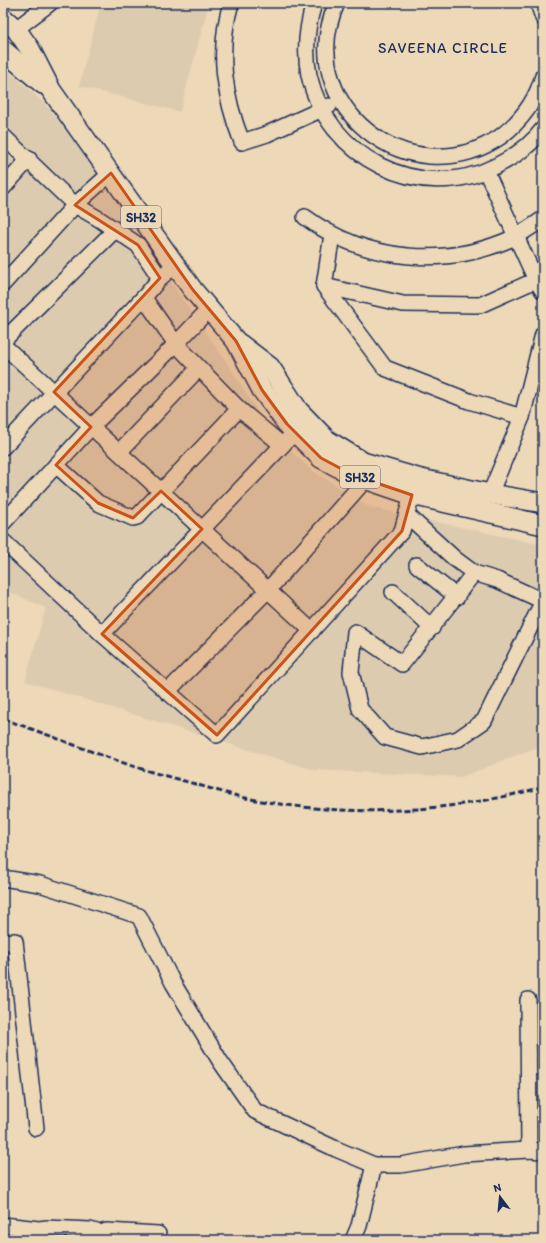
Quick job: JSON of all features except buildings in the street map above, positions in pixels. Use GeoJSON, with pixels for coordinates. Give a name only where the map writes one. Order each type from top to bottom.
{"type":"FeatureCollection","features":[{"type":"Feature","properties":{"kind":"main road","name":"SH32"},"geometry":{"type":"LineString","coordinates":[[9,23],[30,49],[51,90],[175,265],[193,290],[236,341],[262,390],[287,424],[288,439],[353,475],[366,480],[412,495],[543,525]]}},
{"type":"Feature","properties":{"kind":"main road","name":"SH32"},"geometry":{"type":"LineString","coordinates":[[3,50],[51,90]]}},
{"type":"Feature","properties":{"kind":"main road","name":"SH32"},"geometry":{"type":"LineString","coordinates":[[236,341],[270,367],[298,410],[327,440],[363,462],[421,479],[490,494],[543,503]]}},
{"type":"Feature","properties":{"kind":"street"},"geometry":{"type":"LineString","coordinates":[[9,23],[50,3]]}},
{"type":"Feature","properties":{"kind":"street"},"geometry":{"type":"LineString","coordinates":[[230,3],[224,34],[224,78],[230,107],[242,142],[267,134],[341,101]]}},
{"type":"Feature","properties":{"kind":"street"},"geometry":{"type":"LineString","coordinates":[[314,3],[307,31],[306,56],[314,92],[321,109],[330,124],[341,137],[368,160],[394,172],[417,178],[434,180],[469,177],[486,171],[513,158],[536,138],[543,129]]}},
{"type":"Feature","properties":{"kind":"street"},"geometry":{"type":"LineString","coordinates":[[337,3],[329,28],[327,47],[333,84],[341,101],[358,123],[369,133],[387,144],[407,152],[428,156],[449,156],[470,152],[490,143],[508,131],[523,116],[535,98],[543,76]]}},
{"type":"Feature","properties":{"kind":"street"},"geometry":{"type":"LineString","coordinates":[[538,3],[543,18]]}},
{"type":"Feature","properties":{"kind":"street"},"geometry":{"type":"LineString","coordinates":[[3,136],[29,159],[75,205],[138,245],[160,278]]}},
{"type":"Feature","properties":{"kind":"street"},"geometry":{"type":"LineString","coordinates":[[3,188],[29,159]]}},
{"type":"Feature","properties":{"kind":"street"},"geometry":{"type":"LineString","coordinates":[[324,286],[403,304],[480,305],[539,285],[486,171]]}},
{"type":"Feature","properties":{"kind":"street"},"geometry":{"type":"LineString","coordinates":[[3,284],[75,205],[111,173]]}},
{"type":"Feature","properties":{"kind":"street"},"geometry":{"type":"LineString","coordinates":[[305,218],[332,235],[367,249],[398,256],[424,258],[443,257],[480,250],[516,236],[543,219]]}},
{"type":"Feature","properties":{"kind":"street"},"geometry":{"type":"LineString","coordinates":[[3,341],[115,230]]}},
{"type":"Feature","properties":{"kind":"street"},"geometry":{"type":"LineString","coordinates":[[332,235],[324,286],[385,368],[468,401],[522,417]]}},
{"type":"Feature","properties":{"kind":"street"},"geometry":{"type":"LineString","coordinates":[[3,447],[144,298],[160,278],[175,265]]}},
{"type":"Feature","properties":{"kind":"street"},"geometry":{"type":"LineString","coordinates":[[102,634],[288,439],[239,408],[176,344],[144,298]]}},
{"type":"Feature","properties":{"kind":"street"},"geometry":{"type":"LineString","coordinates":[[3,523],[91,427],[176,344],[209,309]]}},
{"type":"Feature","properties":{"kind":"street"},"geometry":{"type":"LineString","coordinates":[[490,494],[522,417],[543,334]]}},
{"type":"Feature","properties":{"kind":"street"},"geometry":{"type":"LineString","coordinates":[[3,345],[312,631]]}},
{"type":"Feature","properties":{"kind":"street"},"geometry":{"type":"LineString","coordinates":[[119,452],[199,368]]}},
{"type":"Feature","properties":{"kind":"street"},"geometry":{"type":"LineString","coordinates":[[56,465],[98,503],[133,518],[137,517],[239,408]]}},
{"type":"Feature","properties":{"kind":"street"},"geometry":{"type":"LineString","coordinates":[[167,692],[268,590],[366,480]]}},
{"type":"Feature","properties":{"kind":"street"},"geometry":{"type":"LineString","coordinates":[[3,541],[102,634],[217,735],[402,531],[412,495]]}},
{"type":"Feature","properties":{"kind":"street"},"geometry":{"type":"LineString","coordinates":[[406,515],[474,573],[497,580],[543,601],[484,720],[458,739],[422,747],[385,737],[360,709],[351,672],[355,632],[402,664],[457,597],[474,573]]}},
{"type":"Feature","properties":{"kind":"street"},"geometry":{"type":"LineString","coordinates":[[417,565],[457,597]]}},
{"type":"Feature","properties":{"kind":"street"},"geometry":{"type":"LineString","coordinates":[[393,592],[432,628]]}},
{"type":"Feature","properties":{"kind":"street"},"geometry":{"type":"LineString","coordinates":[[3,878],[40,884],[139,916],[173,983],[220,1061],[255,1111],[374,1165],[401,1165],[464,1154],[536,1151],[528,1000]]}},
{"type":"Feature","properties":{"kind":"street"},"geometry":{"type":"LineString","coordinates":[[3,942],[16,941],[36,1128]]}},
{"type":"Feature","properties":{"kind":"street"},"geometry":{"type":"LineString","coordinates":[[353,1240],[359,1226],[374,1165]]}},
{"type":"Feature","properties":{"kind":"street"},"geometry":{"type":"LineString","coordinates":[[3,1225],[39,1229],[90,1230],[100,1233],[107,1231],[158,1234],[158,1240]]}},
{"type":"Feature","properties":{"kind":"highlighted area"},"geometry":{"type":"Polygon","coordinates":[[[111,173],[193,290],[236,341],[262,390],[287,424],[321,458],[353,475],[412,495],[402,531],[217,735],[102,634],[202,529],[161,491],[133,518],[98,503],[56,465],[91,427],[54,392],[160,278],[138,245],[75,205],[111,173]]]}},
{"type":"Feature","properties":{"kind":"shaded area"},"geometry":{"type":"Polygon","coordinates":[[[101,3],[209,3],[180,112],[79,86],[101,3]]]}},
{"type":"Feature","properties":{"kind":"shaded area"},"geometry":{"type":"Polygon","coordinates":[[[3,66],[45,104],[84,151],[174,287],[225,360],[270,431],[310,469],[369,507],[543,545],[543,745],[461,777],[314,770],[25,681],[46,608],[3,589],[3,66]]]}},
{"type":"Feature","properties":{"kind":"railway"},"geometry":{"type":"LineString","coordinates":[[3,719],[151,772],[240,797],[292,806],[364,811],[400,810],[472,803],[543,787]]}},
{"type":"Feature","properties":{"kind":"district","name":"SAVEENA CIRCLE"},"geometry":{"type":"Point","coordinates":[443,48]}}]}
